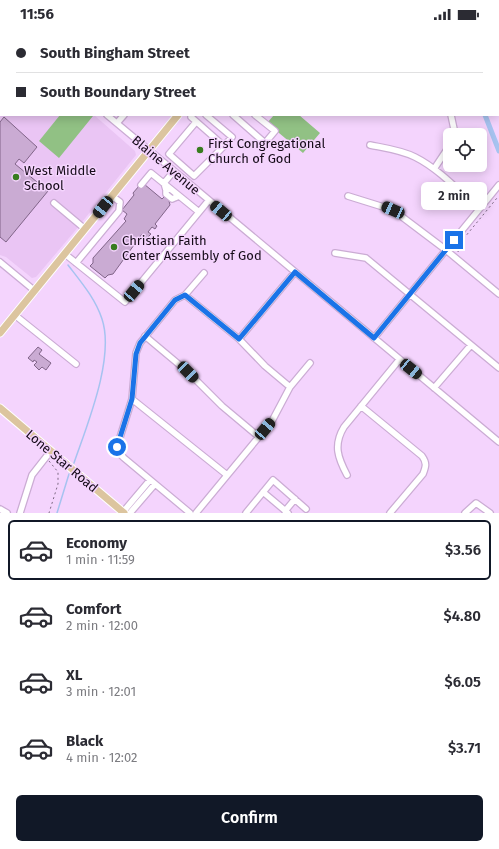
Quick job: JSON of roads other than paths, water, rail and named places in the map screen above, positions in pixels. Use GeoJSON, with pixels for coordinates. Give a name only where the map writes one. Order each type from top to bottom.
{"type":"FeatureCollection","features":[{"type":"Feature","properties":{"kind":"main road"},"geometry":{"type":"LineString","coordinates":[[0,334],[177,116]]}},
{"type":"Feature","properties":{"kind":"main road","name":"Lone Star Road"},"geometry":{"type":"LineString","coordinates":[[0,408],[50,452],[126,513]]}},
{"type":"Feature","properties":{"kind":"street","name":"Blaine Avenue"},"geometry":{"type":"LineString","coordinates":[[108,116],[499,442]]}},
{"type":"Feature","properties":{"kind":"street"},"geometry":{"type":"LineString","coordinates":[[117,123],[123,116]]}},
{"type":"Feature","properties":{"kind":"street"},"geometry":{"type":"LineString","coordinates":[[191,116],[224,146]]}},
{"type":"Feature","properties":{"kind":"street"},"geometry":{"type":"LineString","coordinates":[[196,122],[169,154],[194,176],[232,138],[207,116]]}},
{"type":"Feature","properties":{"kind":"street"},"geometry":{"type":"LineString","coordinates":[[237,116],[265,143],[275,131],[256,116]]}},
{"type":"Feature","properties":{"kind":"street"},"geometry":{"type":"LineString","coordinates":[[451,116],[454,128]]}},
{"type":"Feature","properties":{"kind":"street"},"geometry":{"type":"LineString","coordinates":[[370,145],[405,153],[415,157],[434,169],[479,209]]}},
{"type":"Feature","properties":{"kind":"street"},"geometry":{"type":"LineString","coordinates":[[434,169],[443,156]]}},
{"type":"Feature","properties":{"kind":"street"},"geometry":{"type":"LineString","coordinates":[[164,183],[174,171]]}},
{"type":"Feature","properties":{"kind":"street"},"geometry":{"type":"LineString","coordinates":[[141,185],[151,173],[199,212]]}},
{"type":"Feature","properties":{"kind":"street"},"geometry":{"type":"LineString","coordinates":[[374,338],[499,185]]}},
{"type":"Feature","properties":{"kind":"street"},"geometry":{"type":"LineString","coordinates":[[76,263],[119,211],[120,202],[112,196]]}},
{"type":"Feature","properties":{"kind":"street"},"geometry":{"type":"LineString","coordinates":[[348,196],[393,210],[446,250],[499,294]]}},
{"type":"Feature","properties":{"kind":"street"},"geometry":{"type":"LineString","coordinates":[[65,254],[125,302],[209,200]]}},
{"type":"Feature","properties":{"kind":"street"},"geometry":{"type":"LineString","coordinates":[[54,204],[85,229]]}},
{"type":"Feature","properties":{"kind":"street"},"geometry":{"type":"LineString","coordinates":[[335,253],[366,258],[499,368]]}},
{"type":"Feature","properties":{"kind":"street"},"geometry":{"type":"LineString","coordinates":[[0,262],[35,291]]}},
{"type":"Feature","properties":{"kind":"street"},"geometry":{"type":"LineString","coordinates":[[239,339],[295,272]]}},
{"type":"Feature","properties":{"kind":"street"},"geometry":{"type":"LineString","coordinates":[[190,513],[124,458],[117,447],[132,399],[136,354],[140,343],[175,300],[185,295],[204,273]]}},
{"type":"Feature","properties":{"kind":"street"},"geometry":{"type":"LineString","coordinates":[[185,295],[239,339],[265,366],[290,387]]}},
{"type":"Feature","properties":{"kind":"street"},"geometry":{"type":"LineString","coordinates":[[16,316],[76,364]]}},
{"type":"Feature","properties":{"kind":"street"},"geometry":{"type":"LineString","coordinates":[[145,336],[188,372],[222,406],[259,437]]}},
{"type":"Feature","properties":{"kind":"street"},"geometry":{"type":"LineString","coordinates":[[434,388],[471,345]]}},
{"type":"Feature","properties":{"kind":"street"},"geometry":{"type":"LineString","coordinates":[[347,475],[338,459],[338,436],[399,360]]}},
{"type":"Feature","properties":{"kind":"street"},"geometry":{"type":"LineString","coordinates":[[196,513],[272,421],[290,387],[310,363]]}},
{"type":"Feature","properties":{"kind":"street"},"geometry":{"type":"LineString","coordinates":[[132,399],[227,475]]}},
{"type":"Feature","properties":{"kind":"street"},"geometry":{"type":"LineString","coordinates":[[361,406],[422,456],[426,461],[426,467],[423,474],[390,513]]}},
{"type":"Feature","properties":{"kind":"street"},"geometry":{"type":"LineString","coordinates":[[20,513],[32,476],[50,452]]}},
{"type":"Feature","properties":{"kind":"street"},"geometry":{"type":"LineString","coordinates":[[246,513],[273,480],[306,509]]}},
{"type":"Feature","properties":{"kind":"street"},"geometry":{"type":"LineString","coordinates":[[126,513],[153,482]]}},
{"type":"Feature","properties":{"kind":"street"},"geometry":{"type":"LineString","coordinates":[[263,492],[286,512],[295,499]]}},
{"type":"Feature","properties":{"kind":"street"},"geometry":{"type":"LineString","coordinates":[[465,513],[476,503],[490,513]]}},
{"type":"Feature","properties":{"kind":"street"},"geometry":{"type":"LineString","coordinates":[[0,509],[7,513]]}},
{"type":"Feature","properties":{"kind":"waterway"},"geometry":{"type":"LineString","coordinates":[[485,116],[499,151]]}},
{"type":"Feature","properties":{"kind":"waterway"},"geometry":{"type":"LineString","coordinates":[[68,265],[96,304],[102,319],[105,335],[105,353],[98,391],[74,463]]}},
{"type":"Feature","properties":{"kind":"waterway"},"geometry":{"type":"LineString","coordinates":[[57,513],[69,474]]}},
{"type":"Feature","properties":{"kind":"place","name":"First Congregational Church of God"},"geometry":{"type":"Point","coordinates":[200,150]}},
{"type":"Feature","properties":{"kind":"place","name":"West Middle School"},"geometry":{"type":"Point","coordinates":[16,177]}},
{"type":"Feature","properties":{"kind":"place","name":"Christian Faith Center Assembly of God"},"geometry":{"type":"Point","coordinates":[114,247]}}]}
